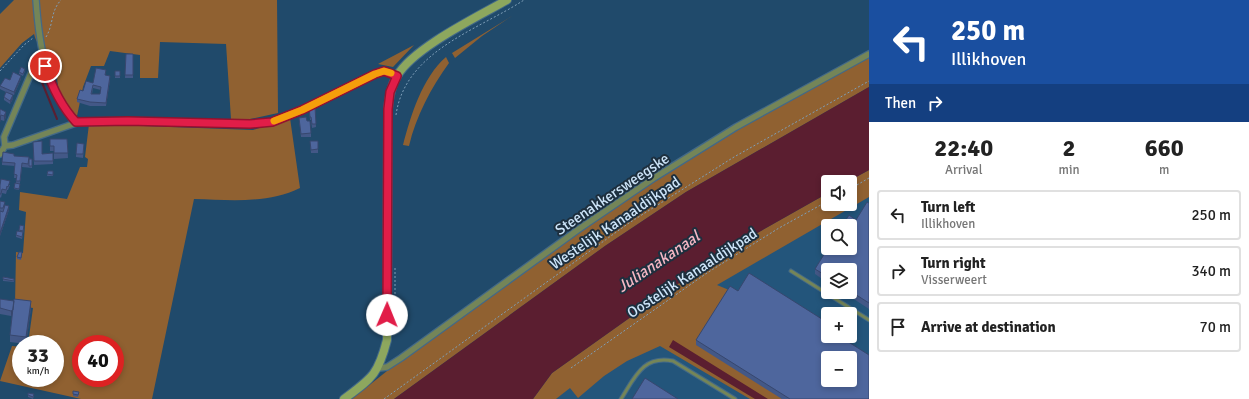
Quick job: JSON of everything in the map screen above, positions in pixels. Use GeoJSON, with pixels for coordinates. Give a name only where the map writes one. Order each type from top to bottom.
{"type":"FeatureCollection","features":[{"type":"Feature","properties":{"kind":"street"},"geometry":{"type":"LineString","coordinates":[[36,0],[41,44],[50,82],[65,110],[76,122]]}},
{"type":"Feature","properties":{"kind":"street"},"geometry":{"type":"LineString","coordinates":[[344,399],[366,382],[379,368],[387,340],[388,109],[390,92],[397,76],[410,60],[419,52],[507,0]]}},
{"type":"Feature","properties":{"kind":"street","name":"Steenakkersweegske"},"geometry":{"type":"LineString","coordinates":[[379,368],[387,368],[579,229],[654,178],[736,127],[869,54]]}},
{"type":"Feature","properties":{"kind":"street"},"geometry":{"type":"LineString","coordinates":[[0,154],[5,146],[4,137],[32,72],[35,69]]}},
{"type":"Feature","properties":{"kind":"street"},"geometry":{"type":"LineString","coordinates":[[5,146],[13,145],[76,122],[128,121],[250,124],[272,122],[302,110],[375,74],[384,71],[397,76]]}},
{"type":"Feature","properties":{"kind":"lane"},"geometry":{"type":"LineString","coordinates":[[791,270],[869,320]]}},
{"type":"Feature","properties":{"kind":"lane"},"geometry":{"type":"LineString","coordinates":[[621,399],[640,370],[651,362],[663,359],[673,361],[735,399]]}},
{"type":"Feature","properties":{"kind":"path"},"geometry":{"type":"LineString","coordinates":[[41,44],[48,33],[52,14],[61,0]]}},
{"type":"Feature","properties":{"kind":"path"},"geometry":{"type":"LineString","coordinates":[[407,83],[418,68],[434,53],[524,0]]}},
{"type":"Feature","properties":{"kind":"path"},"geometry":{"type":"LineString","coordinates":[[0,71],[24,45],[31,39],[40,36]]}},
{"type":"Feature","properties":{"kind":"path","name":"Westelijk Kanaaldijkpad"},"geometry":{"type":"LineString","coordinates":[[384,399],[597,245],[648,211],[734,157],[869,81]]}},
{"type":"Feature","properties":{"kind":"path"},"geometry":{"type":"LineString","coordinates":[[857,185],[869,178]]}},
{"type":"Feature","properties":{"kind":"path","name":"Oostelijk Kanaaldijkpad"},"geometry":{"type":"LineString","coordinates":[[571,368],[707,273],[779,228],[821,205]]}},
{"type":"Feature","properties":{"kind":"shaded area"},"geometry":{"type":"Polygon","coordinates":[[[14,0],[277,0],[278,113],[250,119],[231,119],[226,44],[160,42],[158,78],[140,78],[140,55],[110,51],[104,66],[91,66],[83,87],[77,116],[62,99],[58,87],[57,76],[34,34],[22,43],[0,68],[0,14],[14,0]]]}},
{"type":"Feature","properties":{"kind":"shaded area"},"geometry":{"type":"Polygon","coordinates":[[[512,16],[482,36],[455,58],[452,53],[512,16]]]}},
{"type":"Feature","properties":{"kind":"shaded area"},"geometry":{"type":"Polygon","coordinates":[[[414,45],[393,67],[378,64],[414,45]]]}},
{"type":"Feature","properties":{"kind":"shaded area"},"geometry":{"type":"Polygon","coordinates":[[[869,54],[869,87],[686,192],[605,246],[394,399],[352,399],[427,339],[558,244],[696,152],[869,54]]]}},
{"type":"Feature","properties":{"kind":"shaded area"},"geometry":{"type":"Polygon","coordinates":[[[446,57],[449,63],[436,82],[420,113],[409,146],[403,145],[418,98],[430,75],[446,57]]]}},
{"type":"Feature","properties":{"kind":"shaded area"},"geometry":{"type":"Polygon","coordinates":[[[290,118],[300,188],[275,197],[261,199],[194,199],[152,399],[81,399],[27,387],[64,387],[64,335],[29,335],[33,308],[15,305],[16,252],[23,253],[26,212],[19,210],[20,192],[67,199],[80,167],[87,167],[88,159],[85,157],[89,124],[253,130],[290,118]]]}},
{"type":"Feature","properties":{"kind":"shaded area"},"geometry":{"type":"Polygon","coordinates":[[[869,170],[869,197],[857,204],[857,177],[869,170]]]}},
{"type":"Feature","properties":{"kind":"shaded area"},"geometry":{"type":"Polygon","coordinates":[[[869,190],[869,399],[556,399],[632,335],[821,221],[821,255],[857,255],[857,219],[825,219],[838,211],[857,211],[857,199],[869,190]]]}},
{"type":"Feature","properties":{"kind":"shaded area"},"geometry":{"type":"Polygon","coordinates":[[[821,197],[821,211],[845,211],[831,219],[821,219],[821,225],[717,285],[729,290],[782,399],[750,399],[660,346],[627,361],[604,376],[578,398],[570,388],[556,399],[533,399],[552,373],[673,287],[743,241],[821,197]]]}},
{"type":"Feature","properties":{"kind":"shaded area"},"geometry":{"type":"Polygon","coordinates":[[[12,346],[12,384],[0,381],[12,346]]]}},
{"type":"Feature","properties":{"kind":"water","name":"Julianakanaal"},"geometry":{"type":"Polygon","coordinates":[[[869,87],[869,170],[857,177],[857,175],[821,175],[821,197],[743,241],[673,287],[552,373],[533,399],[394,399],[605,246],[686,192],[869,87]]]}},
{"type":"Feature","properties":{"kind":"water"},"geometry":{"type":"Polygon","coordinates":[[[673,340],[768,399],[755,399],[669,347],[673,340]]]}},
{"type":"Feature","properties":{"kind":"building"},"geometry":{"type":"Polygon","coordinates":[[[126,54],[133,54],[133,75],[125,75],[126,54]]]}},
{"type":"Feature","properties":{"kind":"building"},"geometry":{"type":"Polygon","coordinates":[[[21,67],[25,69],[23,74],[19,72],[21,67]]]}},
{"type":"Feature","properties":{"kind":"building"},"geometry":{"type":"Polygon","coordinates":[[[96,68],[106,70],[105,75],[110,76],[106,103],[77,99],[80,90],[83,91],[86,81],[93,83],[96,68]],[[93,85],[91,94],[100,94],[101,87],[93,85]]]}},
{"type":"Feature","properties":{"kind":"building"},"geometry":{"type":"Polygon","coordinates":[[[115,71],[120,71],[120,76],[115,76],[115,71]]]}},
{"type":"Feature","properties":{"kind":"building"},"geometry":{"type":"Polygon","coordinates":[[[13,72],[21,76],[14,92],[0,86],[5,78],[10,80],[13,72]]]}},
{"type":"Feature","properties":{"kind":"building"},"geometry":{"type":"Polygon","coordinates":[[[6,92],[13,95],[10,101],[4,97],[6,92]]]}},
{"type":"Feature","properties":{"kind":"building"},"geometry":{"type":"Polygon","coordinates":[[[309,107],[315,107],[316,124],[312,124],[309,107]]]}},
{"type":"Feature","properties":{"kind":"building"},"geometry":{"type":"Polygon","coordinates":[[[0,109],[6,112],[4,116],[1,115],[0,118],[0,109]]]}},
{"type":"Feature","properties":{"kind":"building"},"geometry":{"type":"Polygon","coordinates":[[[306,117],[307,121],[310,121],[311,133],[301,134],[299,118],[306,117]]]}},
{"type":"Feature","properties":{"kind":"building"},"geometry":{"type":"Polygon","coordinates":[[[50,139],[67,139],[68,153],[54,153],[54,146],[50,146],[50,139]]]}},
{"type":"Feature","properties":{"kind":"building"},"geometry":{"type":"Polygon","coordinates":[[[42,141],[42,154],[53,153],[53,161],[34,161],[33,142],[42,141]]]}},
{"type":"Feature","properties":{"kind":"building"},"geometry":{"type":"Polygon","coordinates":[[[310,141],[318,141],[318,149],[311,150],[310,141]]]}},
{"type":"Feature","properties":{"kind":"building"},"geometry":{"type":"Polygon","coordinates":[[[77,143],[84,144],[83,154],[76,154],[77,143]]]}},
{"type":"Feature","properties":{"kind":"building"},"geometry":{"type":"Polygon","coordinates":[[[3,152],[14,154],[14,156],[29,157],[28,164],[22,163],[20,181],[16,181],[17,175],[14,174],[15,163],[2,162],[3,152]]]}},
{"type":"Feature","properties":{"kind":"building"},"geometry":{"type":"Polygon","coordinates":[[[29,159],[32,159],[32,166],[29,166],[29,159]]]}},
{"type":"Feature","properties":{"kind":"building"},"geometry":{"type":"Polygon","coordinates":[[[48,171],[53,171],[53,175],[47,174],[48,171]]]}},
{"type":"Feature","properties":{"kind":"building"},"geometry":{"type":"Polygon","coordinates":[[[1,179],[10,181],[6,190],[2,189],[0,194],[0,185],[1,179]]]}},
{"type":"Feature","properties":{"kind":"building"},"geometry":{"type":"Polygon","coordinates":[[[15,183],[20,184],[19,189],[14,188],[15,183]]]}},
{"type":"Feature","properties":{"kind":"building"},"geometry":{"type":"Polygon","coordinates":[[[0,201],[5,202],[3,208],[0,208],[0,201]]]}},
{"type":"Feature","properties":{"kind":"building"},"geometry":{"type":"Polygon","coordinates":[[[867,202],[869,203],[869,303],[857,295],[857,263],[821,263],[821,273],[815,269],[824,255],[857,255],[857,219],[867,202]]]}},
{"type":"Feature","properties":{"kind":"building"},"geometry":{"type":"Polygon","coordinates":[[[5,205],[9,206],[0,233],[0,211],[3,212],[5,205]]]}},
{"type":"Feature","properties":{"kind":"building"},"geometry":{"type":"Polygon","coordinates":[[[849,215],[855,219],[846,219],[849,215]]]}},
{"type":"Feature","properties":{"kind":"building"},"geometry":{"type":"Polygon","coordinates":[[[20,225],[24,226],[23,231],[19,230],[20,225]]]}},
{"type":"Feature","properties":{"kind":"building"},"geometry":{"type":"Polygon","coordinates":[[[17,231],[23,232],[22,237],[16,235],[17,231]]]}},
{"type":"Feature","properties":{"kind":"building"},"geometry":{"type":"Polygon","coordinates":[[[19,252],[22,252],[21,258],[17,257],[19,252]]]}},
{"type":"Feature","properties":{"kind":"building"},"geometry":{"type":"Polygon","coordinates":[[[749,273],[821,318],[821,343],[850,343],[869,355],[869,399],[790,399],[696,340],[730,286],[738,291],[749,273]]]}},
{"type":"Feature","properties":{"kind":"building"},"geometry":{"type":"Polygon","coordinates":[[[3,277],[14,279],[14,281],[3,279],[3,277]]]}},
{"type":"Feature","properties":{"kind":"building"},"geometry":{"type":"Polygon","coordinates":[[[0,299],[14,301],[13,310],[11,311],[0,308],[0,299]]]}},
{"type":"Feature","properties":{"kind":"building"},"geometry":{"type":"Polygon","coordinates":[[[14,299],[31,301],[26,335],[10,335],[14,299]]]}},
{"type":"Feature","properties":{"kind":"building"},"geometry":{"type":"Polygon","coordinates":[[[645,378],[678,399],[632,399],[645,378]]]}},
{"type":"Feature","properties":{"kind":"building"},"geometry":{"type":"Polygon","coordinates":[[[73,391],[79,392],[78,395],[73,394],[73,391]]]}},
{"type":"Feature","properties":{"kind":"building"},"geometry":{"type":"Polygon","coordinates":[[[28,393],[34,394],[33,397],[28,395],[28,393]]]}},
{"type":"Feature","properties":{"kind":"waterway"},"geometry":{"type":"LineString","coordinates":[[41,80],[57,119]]}},
{"type":"Feature","properties":{"kind":"slow traffic"},"geometry":{"type":"LineString","coordinates":[[274,121],[302,110],[375,74],[384,71],[391,73]]}},
{"type":"Feature","properties":{"kind":"route"},"geometry":{"type":"LineString","coordinates":[[45,66],[55,92],[65,110],[76,122],[128,121],[250,124],[272,122],[302,110],[375,74],[384,71],[390,72],[397,76],[390,92],[388,109],[387,315]]}}]}
